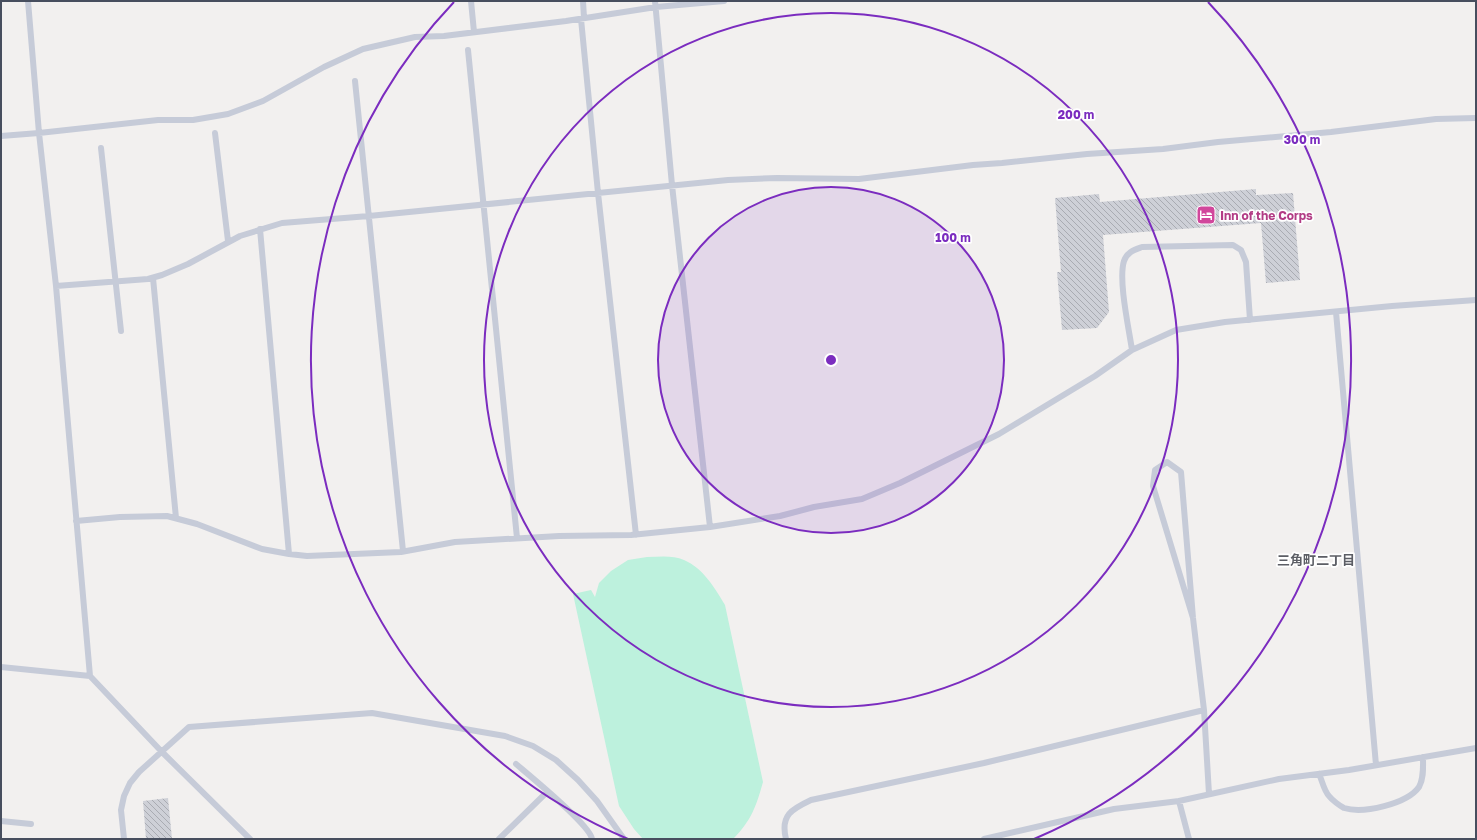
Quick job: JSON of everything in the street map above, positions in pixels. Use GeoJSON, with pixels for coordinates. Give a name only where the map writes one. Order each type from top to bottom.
{"type":"FeatureCollection","features":[{"type":"Feature","properties":{"kind":"lane"},"geometry":{"type":"LineString","coordinates":[[28,1],[39,133],[56,286],[90,676],[162,752],[250,839]]}},
{"type":"Feature","properties":{"kind":"lane"},"geometry":{"type":"LineString","coordinates":[[471,1],[474,32]]}},
{"type":"Feature","properties":{"kind":"lane"},"geometry":{"type":"LineString","coordinates":[[583,1],[583,18],[598,193],[636,535]]}},
{"type":"Feature","properties":{"kind":"lane"},"geometry":{"type":"LineString","coordinates":[[1,136],[158,120],[193,120],[228,114],[263,102],[324,67],[363,49],[415,37],[444,36],[583,18],[655,4],[724,1]]}},
{"type":"Feature","properties":{"kind":"lane"},"geometry":{"type":"LineString","coordinates":[[655,4],[672,185],[710,527]]}},
{"type":"Feature","properties":{"kind":"lane"},"geometry":{"type":"LineString","coordinates":[[468,50],[517,538]]}},
{"type":"Feature","properties":{"kind":"lane"},"geometry":{"type":"LineString","coordinates":[[355,81],[403,551]]}},
{"type":"Feature","properties":{"kind":"lane"},"geometry":{"type":"LineString","coordinates":[[56,286],[153,278],[188,264],[228,241],[260,229],[282,223],[369,216],[672,185],[777,178],[859,180],[973,165],[1087,154],[1163,149],[1218,142],[1379,127],[1436,119],[1476,118]]}},
{"type":"Feature","properties":{"kind":"lane"},"geometry":{"type":"LineString","coordinates":[[215,133],[228,241]]}},
{"type":"Feature","properties":{"kind":"lane"},"geometry":{"type":"LineString","coordinates":[[101,148],[121,331]]}},
{"type":"Feature","properties":{"kind":"lane"},"geometry":{"type":"LineString","coordinates":[[260,229],[289,554]]}},
{"type":"Feature","properties":{"kind":"lane"},"geometry":{"type":"LineString","coordinates":[[1132,350],[1123,284],[1124,260],[1131,251],[1142,247],[1233,244],[1241,250],[1246,262],[1250,320]]}},
{"type":"Feature","properties":{"kind":"lane"},"geometry":{"type":"LineString","coordinates":[[153,278],[176,518]]}},
{"type":"Feature","properties":{"kind":"lane"},"geometry":{"type":"LineString","coordinates":[[76,521],[167,516],[197,524],[262,549],[307,556],[403,551],[455,542],[517,538],[636,535],[710,527],[780,516],[814,507],[862,499],[914,476],[999,434],[1095,376],[1132,350],[1176,330],[1225,322],[1476,300]]}},
{"type":"Feature","properties":{"kind":"lane"},"geometry":{"type":"LineString","coordinates":[[1336,312],[1376,765]]}},
{"type":"Feature","properties":{"kind":"lane"},"geometry":{"type":"LineString","coordinates":[[1193,618],[1153,486],[1155,470],[1167,462],[1181,472],[1193,618],[1204,710],[1209,794]]}},
{"type":"Feature","properties":{"kind":"lane"},"geometry":{"type":"LineString","coordinates":[[1,667],[90,676]]}},
{"type":"Feature","properties":{"kind":"lane"},"geometry":{"type":"LineString","coordinates":[[786,839],[784,831],[785,818],[794,808],[811,800],[984,763],[1204,710]]}},
{"type":"Feature","properties":{"kind":"lane"},"geometry":{"type":"LineString","coordinates":[[124,839],[121,810],[124,796],[130,783],[139,772],[189,727],[372,713],[505,736],[533,746],[556,760],[597,801],[624,839]]}},
{"type":"Feature","properties":{"kind":"lane"},"geometry":{"type":"LineString","coordinates":[[984,839],[1114,809],[1179,801],[1279,779],[1319,774],[1476,748]]}},
{"type":"Feature","properties":{"kind":"lane"},"geometry":{"type":"LineString","coordinates":[[1319,774],[1329,796],[1343,807],[1358,810],[1370,809],[1398,802],[1408,797],[1418,787],[1423,778],[1423,757]]}},
{"type":"Feature","properties":{"kind":"lane"},"geometry":{"type":"LineString","coordinates":[[516,764],[580,822],[592,839]]}},
{"type":"Feature","properties":{"kind":"lane"},"geometry":{"type":"LineString","coordinates":[[500,839],[547,792]]}},
{"type":"Feature","properties":{"kind":"lane"},"geometry":{"type":"LineString","coordinates":[[1179,801],[1189,839]]}},
{"type":"Feature","properties":{"kind":"lane"},"geometry":{"type":"LineString","coordinates":[[1,820],[31,824]]}},
{"type":"Feature","properties":{"kind":"green space"},"geometry":{"type":"Polygon","coordinates":[[[647,557],[675,557],[691,564],[708,579],[725,605],[763,782],[749,820],[733,839],[643,839],[634,829],[619,806],[573,594],[591,590],[595,597],[599,583],[611,571],[628,560],[647,557]]]}},
{"type":"Feature","properties":{"kind":"building"},"geometry":{"type":"Polygon","coordinates":[[[1256,189],[1256,195],[1293,193],[1300,280],[1266,283],[1261,223],[1103,235],[1109,312],[1097,328],[1062,330],[1057,272],[1061,272],[1055,198],[1099,194],[1100,202],[1256,189]]]}},
{"type":"Feature","properties":{"kind":"building"},"geometry":{"type":"Polygon","coordinates":[[[168,798],[172,839],[146,839],[143,801],[168,798]]]}},
{"type":"Feature","properties":{"kind":"place","name":"Inn of the Corps"},"geometry":{"type":"Point","coordinates":[1206,215]}},
{"type":"Feature","properties":{"kind":"district","name":"三角町二丁目"},"geometry":{"type":"Point","coordinates":[1316,560]}}]}
